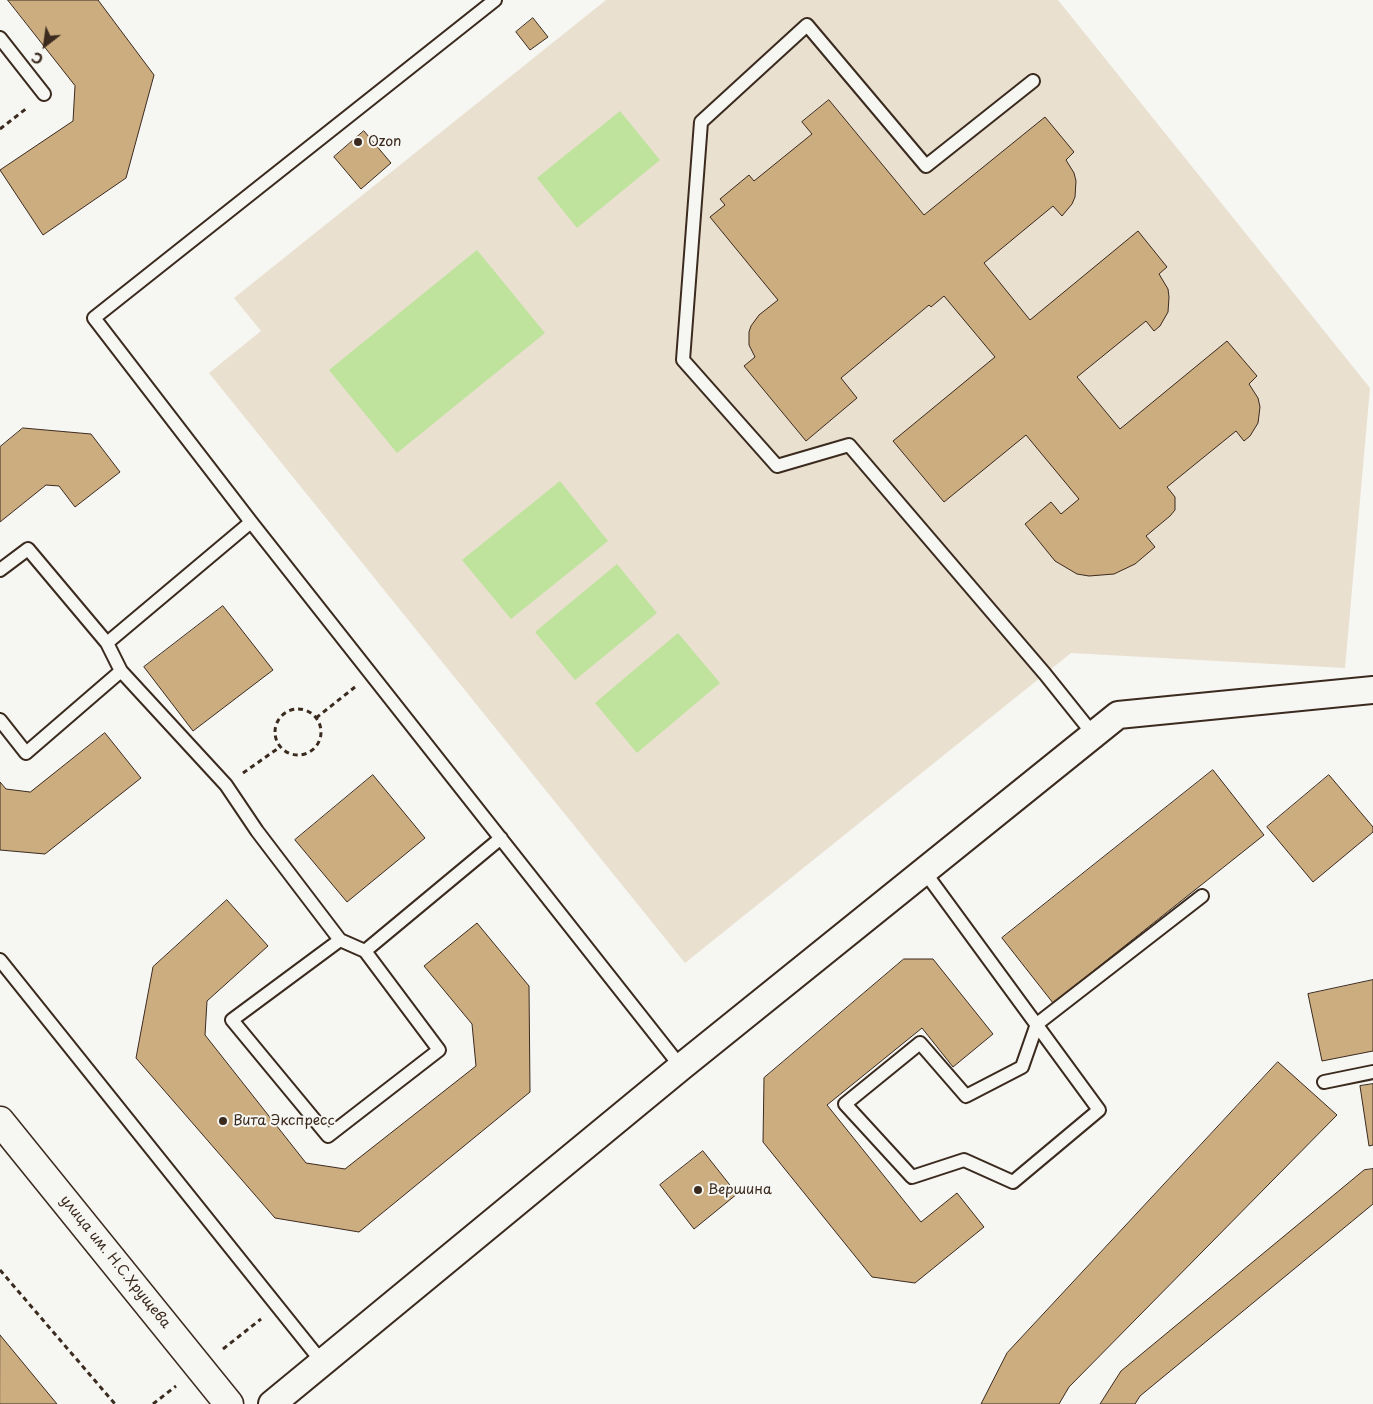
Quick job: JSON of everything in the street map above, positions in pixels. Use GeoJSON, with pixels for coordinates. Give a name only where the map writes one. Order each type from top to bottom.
{"type":"FeatureCollection","features":[{"type":"Feature","properties":{"kind":"main road","name":"улица им. Н.С.Хрущева"},"geometry":{"type":"LineString","coordinates":[[0,1121],[229,1404]]}},
{"type":"Feature","properties":{"kind":"street"},"geometry":{"type":"LineString","coordinates":[[272,1404],[681,1066],[1118,715],[1373,690]]}},
{"type":"Feature","properties":{"kind":"lane"},"geometry":{"type":"LineString","coordinates":[[495,0],[94,318],[251,522],[681,1066]]}},
{"type":"Feature","properties":{"kind":"lane"},"geometry":{"type":"LineString","coordinates":[[1033,81],[926,166],[807,24],[701,122],[683,360],[777,466],[849,445],[1094,734]]}},
{"type":"Feature","properties":{"kind":"lane"},"geometry":{"type":"LineString","coordinates":[[0,38],[44,94]]}},
{"type":"Feature","properties":{"kind":"lane"},"geometry":{"type":"LineString","coordinates":[[107,643],[251,522]]}},
{"type":"Feature","properties":{"kind":"lane"},"geometry":{"type":"LineString","coordinates":[[0,570],[28,549],[107,643],[121,671],[226,785],[257,831],[340,940],[365,951],[439,1050],[328,1136],[232,1020],[340,940]]}},
{"type":"Feature","properties":{"kind":"lane"},"geometry":{"type":"LineString","coordinates":[[0,720],[26,753],[121,671]]}},
{"type":"Feature","properties":{"kind":"lane"},"geometry":{"type":"LineString","coordinates":[[365,951],[501,838]]}},
{"type":"Feature","properties":{"kind":"lane"},"geometry":{"type":"LineString","coordinates":[[924,871],[1037,1024],[1099,1110],[1013,1182],[964,1160],[912,1177],[846,1104],[920,1043],[966,1096],[1022,1067],[1037,1024],[1202,896]]}},
{"type":"Feature","properties":{"kind":"lane"},"geometry":{"type":"LineString","coordinates":[[0,960],[322,1362]]}},
{"type":"Feature","properties":{"kind":"lane"},"geometry":{"type":"LineString","coordinates":[[1324,1082],[1373,1072]]}},
{"type":"Feature","properties":{"kind":"path"},"geometry":{"type":"LineString","coordinates":[[0,129],[44,94]]}},
{"type":"Feature","properties":{"kind":"path"},"geometry":{"type":"LineString","coordinates":[[316,718],[371,674]]}},
{"type":"Feature","properties":{"kind":"path"},"geometry":{"type":"LineString","coordinates":[[291,709],[304,709],[316,718],[321,728],[320,742],[311,752],[298,756],[285,752],[276,743],[274,729],[279,717],[291,709]]}},
{"type":"Feature","properties":{"kind":"path"},"geometry":{"type":"LineString","coordinates":[[226,785],[280,747]]}},
{"type":"Feature","properties":{"kind":"path"},"geometry":{"type":"LineString","coordinates":[[0,1270],[115,1404]]}},
{"type":"Feature","properties":{"kind":"shaded area"},"geometry":{"type":"Polygon","coordinates":[[[606,0],[1058,0],[1370,388],[1345,668],[1071,653],[685,963],[209,373],[261,331],[234,298],[606,0]]]}},
{"type":"Feature","properties":{"kind":"green space"},"geometry":{"type":"Polygon","coordinates":[[[620,111],[660,160],[577,228],[537,178],[620,111]]]}},
{"type":"Feature","properties":{"kind":"green space"},"geometry":{"type":"Polygon","coordinates":[[[477,250],[545,333],[397,453],[329,370],[477,250]]]}},
{"type":"Feature","properties":{"kind":"green space"},"geometry":{"type":"Polygon","coordinates":[[[560,481],[608,541],[511,619],[462,560],[560,481]]]}},
{"type":"Feature","properties":{"kind":"green space"},"geometry":{"type":"Polygon","coordinates":[[[617,564],[657,613],[575,680],[535,632],[617,564]]]}},
{"type":"Feature","properties":{"kind":"green space"},"geometry":{"type":"Polygon","coordinates":[[[678,633],[720,683],[637,753],[595,703],[678,633]]]}},
{"type":"Feature","properties":{"kind":"building"},"geometry":{"type":"Polygon","coordinates":[[[8,0],[98,0],[154,75],[126,178],[43,235],[0,170],[73,121],[75,86],[8,0]]]}},
{"type":"Feature","properties":{"kind":"building"},"geometry":{"type":"Polygon","coordinates":[[[533,18],[548,37],[530,50],[516,32],[533,18]]]}},
{"type":"Feature","properties":{"kind":"building"},"geometry":{"type":"Polygon","coordinates":[[[829,100],[924,215],[1045,117],[1074,152],[1066,160],[1074,173],[1076,181],[1075,197],[1062,216],[1053,206],[984,263],[1030,320],[1138,231],[1167,267],[1159,274],[1168,289],[1168,312],[1160,326],[1154,331],[1146,321],[1077,377],[1120,429],[1227,341],[1257,376],[1249,384],[1258,398],[1260,407],[1258,423],[1250,436],[1244,441],[1236,431],[1167,487],[1175,497],[1175,510],[1146,536],[1155,547],[1135,564],[1114,574],[1089,576],[1077,574],[1055,561],[1025,524],[1051,502],[1061,514],[1079,499],[1026,435],[944,502],[893,441],[995,357],[944,296],[931,307],[929,305],[841,378],[857,398],[806,441],[744,366],[755,357],[749,345],[751,326],[759,315],[778,300],[710,217],[725,205],[720,199],[749,175],[754,181],[812,134],[802,122],[829,100]]]}},
{"type":"Feature","properties":{"kind":"building"},"geometry":{"type":"Polygon","coordinates":[[[364,131],[391,163],[361,189],[334,157],[364,131]]]}},
{"type":"Feature","properties":{"kind":"building"},"geometry":{"type":"Polygon","coordinates":[[[23,428],[91,434],[120,472],[75,507],[59,486],[46,485],[0,522],[0,447],[23,428]]]}},
{"type":"Feature","properties":{"kind":"building"},"geometry":{"type":"Polygon","coordinates":[[[223,606],[273,670],[193,731],[144,667],[223,606]]]}},
{"type":"Feature","properties":{"kind":"building"},"geometry":{"type":"Polygon","coordinates":[[[105,733],[141,778],[45,854],[0,850],[0,782],[6,789],[30,792],[105,733]]]}},
{"type":"Feature","properties":{"kind":"building"},"geometry":{"type":"Polygon","coordinates":[[[1213,770],[1264,835],[1053,1003],[1002,938],[1213,770]]]}},
{"type":"Feature","properties":{"kind":"building"},"geometry":{"type":"Polygon","coordinates":[[[373,775],[425,838],[347,902],[295,840],[373,775]]]}},
{"type":"Feature","properties":{"kind":"building"},"geometry":{"type":"Polygon","coordinates":[[[1329,775],[1373,827],[1373,832],[1313,882],[1267,827],[1329,775]]]}},
{"type":"Feature","properties":{"kind":"building"},"geometry":{"type":"Polygon","coordinates":[[[227,900],[268,946],[207,1001],[205,1035],[306,1163],[345,1169],[476,1066],[472,1024],[424,966],[477,923],[529,986],[530,1092],[359,1232],[275,1218],[136,1058],[153,967],[227,900]]]}},
{"type":"Feature","properties":{"kind":"building"},"geometry":{"type":"Polygon","coordinates":[[[904,959],[933,959],[993,1034],[953,1067],[922,1028],[827,1105],[921,1222],[957,1193],[984,1227],[915,1283],[872,1277],[763,1142],[764,1078],[904,959]]]}},
{"type":"Feature","properties":{"kind":"building"},"geometry":{"type":"Polygon","coordinates":[[[1373,980],[1373,1051],[1322,1061],[1308,994],[1373,980]]]}},
{"type":"Feature","properties":{"kind":"building"},"geometry":{"type":"Polygon","coordinates":[[[1278,1062],[1337,1115],[1069,1387],[1059,1404],[981,1404],[1007,1353],[1278,1062]]]}},
{"type":"Feature","properties":{"kind":"building"},"geometry":{"type":"Polygon","coordinates":[[[1373,1084],[1373,1145],[1369,1146],[1360,1086],[1373,1084]]]}},
{"type":"Feature","properties":{"kind":"building","name":"Вершина"},"geometry":{"type":"Polygon","coordinates":[[[703,1151],[737,1194],[694,1229],[660,1185],[703,1151]]]}},
{"type":"Feature","properties":{"kind":"building"},"geometry":{"type":"Polygon","coordinates":[[[1373,1169],[1373,1204],[1140,1396],[1135,1404],[1100,1404],[1121,1371],[1364,1170],[1373,1169]]]}},
{"type":"Feature","properties":{"kind":"building"},"geometry":{"type":"Polygon","coordinates":[[[0,1335],[57,1404],[0,1404],[0,1335]]]}},
{"type":"Feature","properties":{"kind":"place","name":"Ozon"},"geometry":{"type":"Point","coordinates":[358,142]}},
{"type":"Feature","properties":{"kind":"place","name":"Вита Экспресс"},"geometry":{"type":"Point","coordinates":[223,1121]}},
{"type":"Feature","properties":{"kind":"place","name":"Вершина"},"geometry":{"type":"Point","coordinates":[698,1190]}}]}
